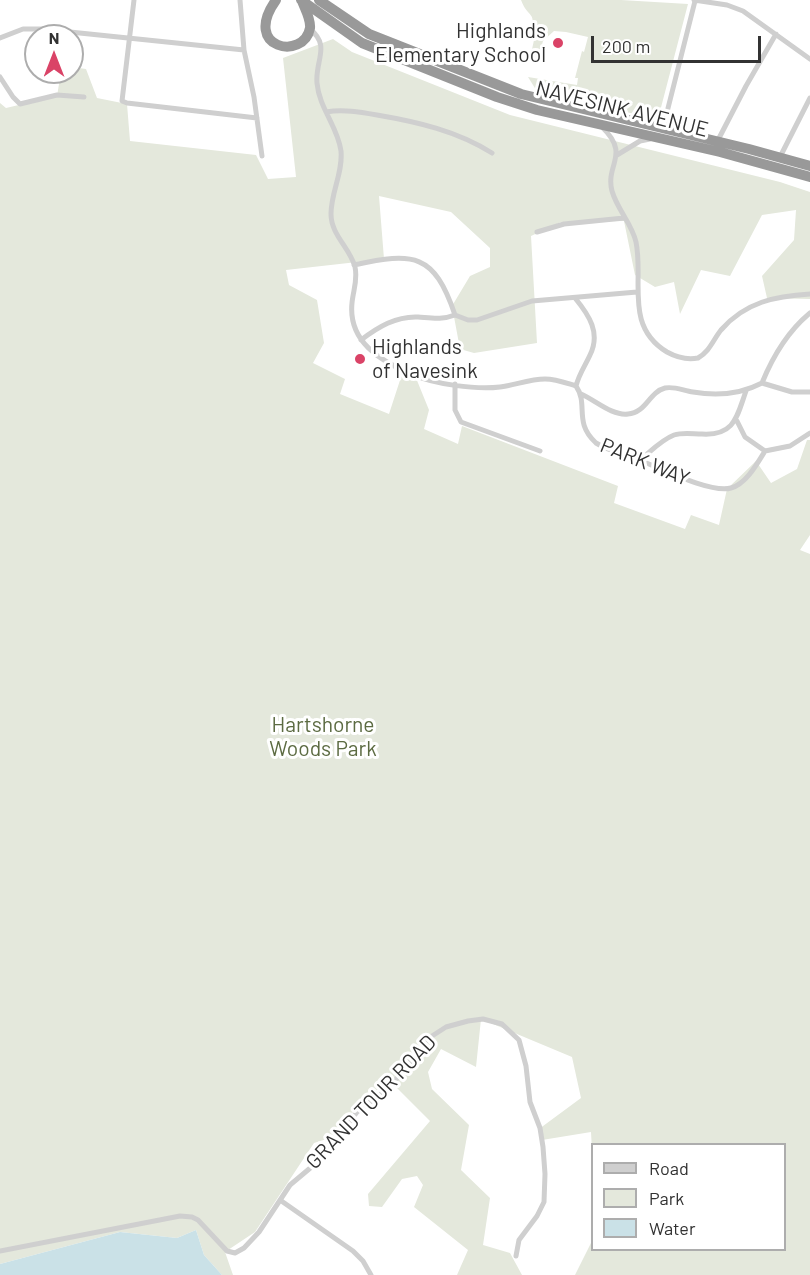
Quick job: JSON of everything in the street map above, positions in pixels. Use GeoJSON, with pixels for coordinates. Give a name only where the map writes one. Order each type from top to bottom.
{"type":"FeatureCollection","features":[{"type":"Feature","properties":{"kind":"highway"},"geometry":{"type":"LineString","coordinates":[[276,0],[265,22],[266,32],[269,39],[280,46],[291,47],[304,39],[310,29],[301,0]]}},
{"type":"Feature","properties":{"kind":"highway","name":"NAVESINK AVENUE"},"geometry":{"type":"LineString","coordinates":[[301,0],[348,34],[372,47],[537,110],[598,124],[717,142],[810,166]]}},
{"type":"Feature","properties":{"kind":"highway","name":"NAVESINK AVENUE"},"geometry":{"type":"LineString","coordinates":[[319,0],[369,34],[497,85],[537,99],[810,177]]}},
{"type":"Feature","properties":{"kind":"street"},"geometry":{"type":"LineString","coordinates":[[134,0],[122,101],[258,118]]}},
{"type":"Feature","properties":{"kind":"street"},"geometry":{"type":"LineString","coordinates":[[240,0],[244,50],[258,118],[261,156]]}},
{"type":"Feature","properties":{"kind":"street"},"geometry":{"type":"LineString","coordinates":[[617,155],[640,141],[661,133],[694,0],[739,9],[810,58]]}},
{"type":"Feature","properties":{"kind":"street"},"geometry":{"type":"LineString","coordinates":[[0,38],[31,28],[244,50]]}},
{"type":"Feature","properties":{"kind":"street"},"geometry":{"type":"LineString","coordinates":[[310,29],[316,34],[322,47],[317,69],[319,97],[338,138],[341,153],[341,170],[331,205],[331,218],[354,265],[356,281],[352,318],[354,327],[361,340],[374,354],[410,374],[455,384],[499,387],[545,379],[576,386],[580,371],[591,354],[594,336],[589,316],[575,298]]}},
{"type":"Feature","properties":{"kind":"street"},"geometry":{"type":"LineString","coordinates":[[717,142],[776,34]]}},
{"type":"Feature","properties":{"kind":"street"},"geometry":{"type":"LineString","coordinates":[[0,77],[20,104],[57,95],[84,98]]}},
{"type":"Feature","properties":{"kind":"street"},"geometry":{"type":"LineString","coordinates":[[780,158],[810,98]]}},
{"type":"Feature","properties":{"kind":"street"},"geometry":{"type":"LineString","coordinates":[[326,112],[359,112],[427,125],[469,141],[492,153]]}},
{"type":"Feature","properties":{"kind":"street"},"geometry":{"type":"LineString","coordinates":[[598,124],[615,143],[617,155],[612,187],[636,243],[637,292],[641,320],[645,331],[655,343],[677,357],[692,359],[705,354],[723,327],[740,312],[755,304],[784,296],[810,294]]}},
{"type":"Feature","properties":{"kind":"street"},"geometry":{"type":"LineString","coordinates":[[537,232],[564,224],[624,218]]}},
{"type":"Feature","properties":{"kind":"street"},"geometry":{"type":"LineString","coordinates":[[354,265],[395,257],[419,262],[442,282],[456,315]]}},
{"type":"Feature","properties":{"kind":"street"},"geometry":{"type":"LineString","coordinates":[[361,340],[380,327],[398,319],[417,317],[437,319],[456,315],[468,320],[477,320],[532,301],[637,292]]}},
{"type":"Feature","properties":{"kind":"street"},"geometry":{"type":"LineString","coordinates":[[583,394],[606,408],[626,414],[641,409],[656,392],[664,388],[711,394],[746,391],[762,383],[777,351],[797,325],[810,313]]}},
{"type":"Feature","properties":{"kind":"street"},"geometry":{"type":"LineString","coordinates":[[762,383],[792,392],[810,392]]}},
{"type":"Feature","properties":{"kind":"street"},"geometry":{"type":"LineString","coordinates":[[455,384],[455,410],[461,422],[540,451]]}},
{"type":"Feature","properties":{"kind":"street","name":"PARK WAY"},"geometry":{"type":"LineString","coordinates":[[576,386],[583,394],[582,422],[590,437],[607,449],[699,484],[730,488],[748,475],[765,452]]}},
{"type":"Feature","properties":{"kind":"street"},"geometry":{"type":"LineString","coordinates":[[639,460],[660,443],[675,435],[715,435],[723,431],[737,421],[746,391]]}},
{"type":"Feature","properties":{"kind":"street"},"geometry":{"type":"LineString","coordinates":[[737,421],[745,437],[765,452],[790,446],[810,433]]}},
{"type":"Feature","properties":{"kind":"street","name":"GRAND TOUR ROAD"},"geometry":{"type":"LineString","coordinates":[[0,1251],[180,1216],[198,1220],[225,1249],[233,1253],[239,1252],[255,1237],[295,1180],[326,1153],[357,1112],[390,1087],[429,1038],[446,1027],[483,1019],[502,1024],[519,1041],[526,1065],[530,1102],[540,1128],[545,1174],[544,1202],[537,1216],[519,1240],[516,1256]]}},
{"type":"Feature","properties":{"kind":"street"},"geometry":{"type":"LineString","coordinates":[[280,1200],[356,1254],[371,1275]]}},
{"type":"Feature","properties":{"kind":"green space"},"geometry":{"type":"Polygon","coordinates":[[[521,0],[621,0],[688,4],[658,119],[538,93],[528,77],[577,85],[578,78],[575,78],[588,37],[554,31],[543,41],[539,55],[531,54],[534,40],[530,38],[533,22],[521,0]]]}},
{"type":"Feature","properties":{"kind":"green space","name":"Hartshorne Woods Park"},"geometry":{"type":"Polygon","coordinates":[[[333,39],[352,52],[510,115],[780,182],[810,192],[810,299],[767,298],[762,276],[794,240],[796,210],[762,215],[730,276],[701,270],[680,314],[674,282],[655,287],[635,275],[624,221],[561,222],[531,236],[537,343],[474,353],[460,349],[452,306],[470,276],[490,267],[490,248],[451,212],[379,196],[384,259],[286,270],[289,285],[317,300],[324,343],[313,363],[345,379],[340,394],[389,414],[402,374],[416,378],[429,410],[424,429],[458,444],[462,426],[618,486],[614,503],[685,529],[691,515],[719,525],[727,489],[756,461],[771,483],[797,469],[807,440],[810,440],[810,535],[800,550],[810,554],[810,1275],[575,1275],[591,1243],[591,1251],[786,1251],[786,1143],[592,1143],[591,1132],[542,1140],[539,1129],[581,1098],[572,1057],[481,1019],[476,1067],[441,1049],[428,1072],[432,1089],[469,1125],[461,1170],[490,1198],[483,1245],[510,1253],[522,1275],[457,1275],[468,1250],[414,1207],[423,1185],[417,1176],[402,1179],[382,1207],[369,1206],[368,1194],[430,1121],[390,1081],[360,1102],[336,1136],[314,1143],[255,1232],[225,1252],[233,1275],[222,1275],[204,1255],[196,1230],[177,1238],[120,1232],[0,1264],[0,103],[6,108],[57,96],[59,84],[84,84],[84,69],[86,69],[97,98],[127,104],[130,141],[256,155],[268,179],[296,177],[283,58],[333,39]]]}},
{"type":"Feature","properties":{"kind":"water"},"geometry":{"type":"Polygon","coordinates":[[[196,1230],[204,1255],[222,1275],[0,1275],[0,1264],[120,1232],[177,1238],[196,1230]]]}},
{"type":"Feature","properties":{"kind":"place","name":"Highlands Elementary School"},"geometry":{"type":"Point","coordinates":[558,43]}},
{"type":"Feature","properties":{"kind":"place","name":"Highlands of Navesink"},"geometry":{"type":"Point","coordinates":[360,359]}}]}
